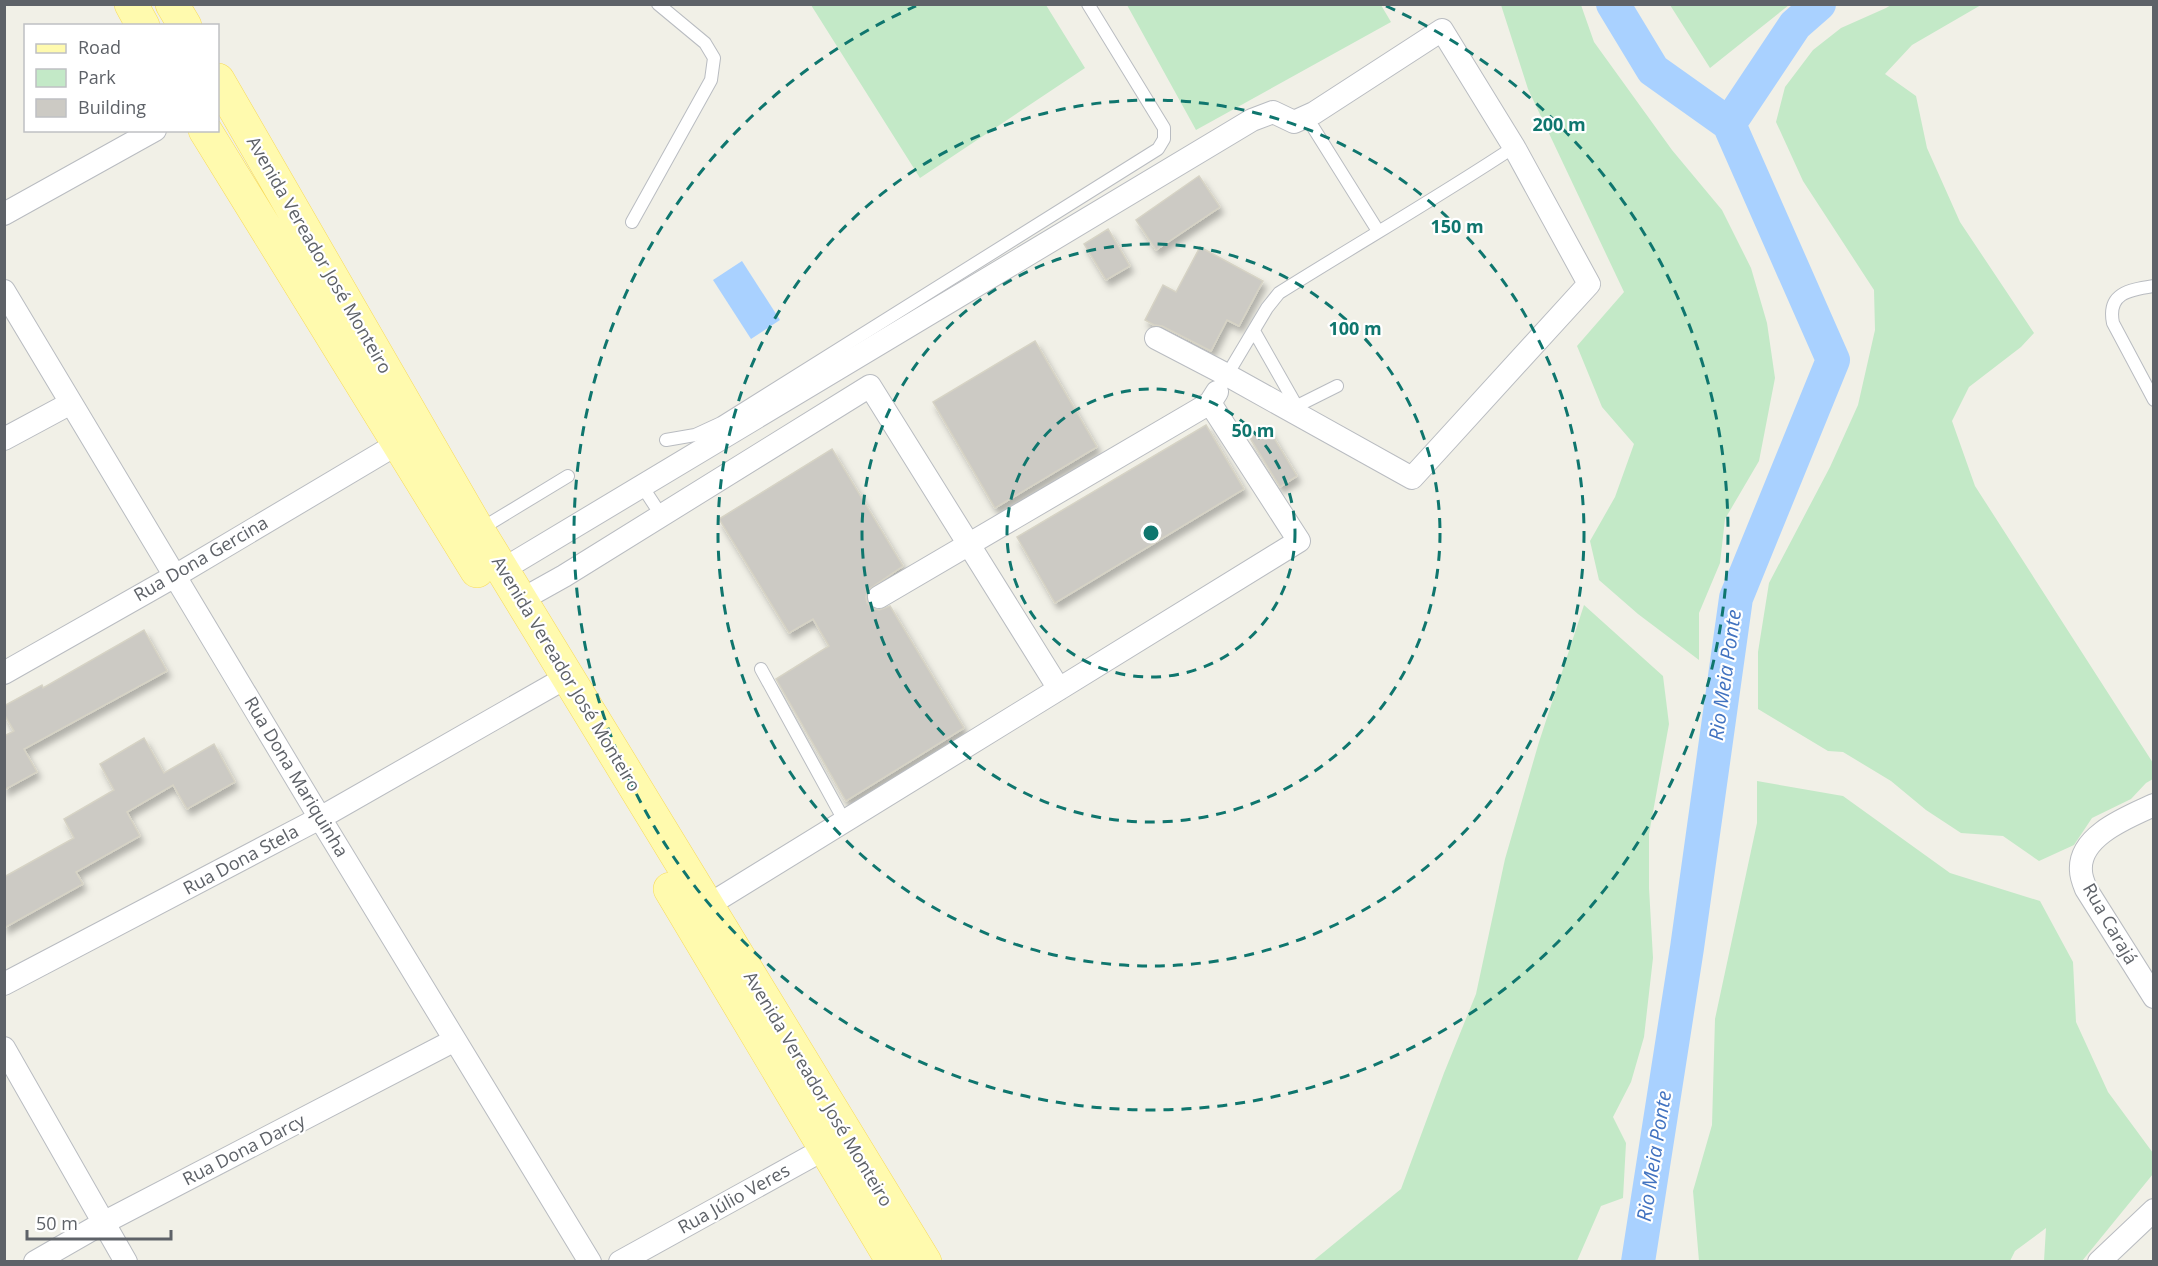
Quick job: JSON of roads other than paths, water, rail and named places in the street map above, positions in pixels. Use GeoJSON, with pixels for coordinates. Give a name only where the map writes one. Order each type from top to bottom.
{"type":"FeatureCollection","features":[{"type":"Feature","properties":{"kind":"main road"},"geometry":{"type":"LineString","coordinates":[[131,4],[142,24]]}},
{"type":"Feature","properties":{"kind":"main road"},"geometry":{"type":"LineString","coordinates":[[172,4],[184,24]]}},
{"type":"Feature","properties":{"kind":"main road","name":"Avenida Vereador José Monteiro"},"geometry":{"type":"LineString","coordinates":[[220,90],[521,600],[559,682],[836,1143],[925,1262]]}},
{"type":"Feature","properties":{"kind":"main road","name":"Avenida Vereador José Monteiro"},"geometry":{"type":"LineString","coordinates":[[206,132],[397,444],[559,682],[707,906],[836,1143],[893,1262]]}},
{"type":"Feature","properties":{"kind":"street"},"geometry":{"type":"LineString","coordinates":[[502,570],[1252,120],[1273,112],[1294,122],[1314,114],[1442,30],[1514,147],[1589,284],[1412,478],[1301,412],[1156,338]]}},
{"type":"Feature","properties":{"kind":"street"},"geometry":{"type":"LineString","coordinates":[[4,214],[151,132]]}},
{"type":"Feature","properties":{"kind":"street","name":"Rua Dona Mariquinha"},"geometry":{"type":"LineString","coordinates":[[4,291],[590,1262]]}},
{"type":"Feature","properties":{"kind":"street"},"geometry":{"type":"LineString","coordinates":[[879,597],[1210,403],[1227,375]]}},
{"type":"Feature","properties":{"kind":"street"},"geometry":{"type":"LineString","coordinates":[[521,600],[564,576],[870,386],[1059,689]]}},
{"type":"Feature","properties":{"kind":"street"},"geometry":{"type":"LineString","coordinates":[[4,439],[71,403]]}},
{"type":"Feature","properties":{"kind":"street"},"geometry":{"type":"LineString","coordinates":[[707,906],[1299,541],[1210,403]]}},
{"type":"Feature","properties":{"kind":"street","name":"Rua Dona Gercina"},"geometry":{"type":"LineString","coordinates":[[4,673],[175,576],[397,444]]}},
{"type":"Feature","properties":{"kind":"street","name":"Rua Dona Stela"},"geometry":{"type":"LineString","coordinates":[[4,984],[320,818],[559,682]]}},
{"type":"Feature","properties":{"kind":"street","name":"Rua Carajá"},"geometry":{"type":"LineString","coordinates":[[2154,804],[2110,827],[2086,848],[2080,870],[2086,889],[2154,997]]}},
{"type":"Feature","properties":{"kind":"street","name":"Rua Dona Darcy"},"geometry":{"type":"LineString","coordinates":[[35,1262],[103,1223],[455,1040]]}},
{"type":"Feature","properties":{"kind":"street"},"geometry":{"type":"LineString","coordinates":[[4,1048],[126,1262]]}},
{"type":"Feature","properties":{"kind":"street","name":"Rua Júlio Veres"},"geometry":{"type":"LineString","coordinates":[[620,1262],[836,1143]]}},
{"type":"Feature","properties":{"kind":"street"},"geometry":{"type":"LineString","coordinates":[[2099,1262],[2154,1210]]}},
{"type":"Feature","properties":{"kind":"lane"},"geometry":{"type":"LineString","coordinates":[[632,222],[711,80],[714,58],[705,43],[657,4]]}},
{"type":"Feature","properties":{"kind":"lane"},"geometry":{"type":"LineString","coordinates":[[666,440],[695,435],[721,423],[1158,149],[1164,139],[1164,128],[1088,4]]}},
{"type":"Feature","properties":{"kind":"lane"},"geometry":{"type":"LineString","coordinates":[[1306,116],[1378,231]]}},
{"type":"Feature","properties":{"kind":"lane"},"geometry":{"type":"LineString","coordinates":[[1227,375],[1267,308],[1279,293],[1378,231],[1425,205],[1514,147]]}},
{"type":"Feature","properties":{"kind":"lane"},"geometry":{"type":"LineString","coordinates":[[2154,286],[2129,290],[2116,298],[2110,311],[2113,323],[2154,400]]}},
{"type":"Feature","properties":{"kind":"lane"},"geometry":{"type":"LineString","coordinates":[[1254,331],[1301,412],[1337,386]]}},
{"type":"Feature","properties":{"kind":"lane"},"geometry":{"type":"LineString","coordinates":[[478,530],[568,476]]}},
{"type":"Feature","properties":{"kind":"lane"},"geometry":{"type":"LineString","coordinates":[[642,486],[661,515]]}},
{"type":"Feature","properties":{"kind":"lane"},"geometry":{"type":"LineString","coordinates":[[761,669],[845,822]]}},
{"type":"Feature","properties":{"kind":"water"},"geometry":{"type":"Polygon","coordinates":[[[742,261],[780,320],[751,339],[713,280],[742,261]]]}},
{"type":"Feature","properties":{"kind":"waterway","name":"Rio Meia Ponte"},"geometry":{"type":"LineString","coordinates":[[1613,4],[1653,70],[1729,124]]}},
{"type":"Feature","properties":{"kind":"waterway","name":"Rio Meia Ponte"},"geometry":{"type":"LineString","coordinates":[[1638,1262],[1687,948],[1736,598],[1833,360],[1729,124],[1795,25],[1819,4]]}}]}
